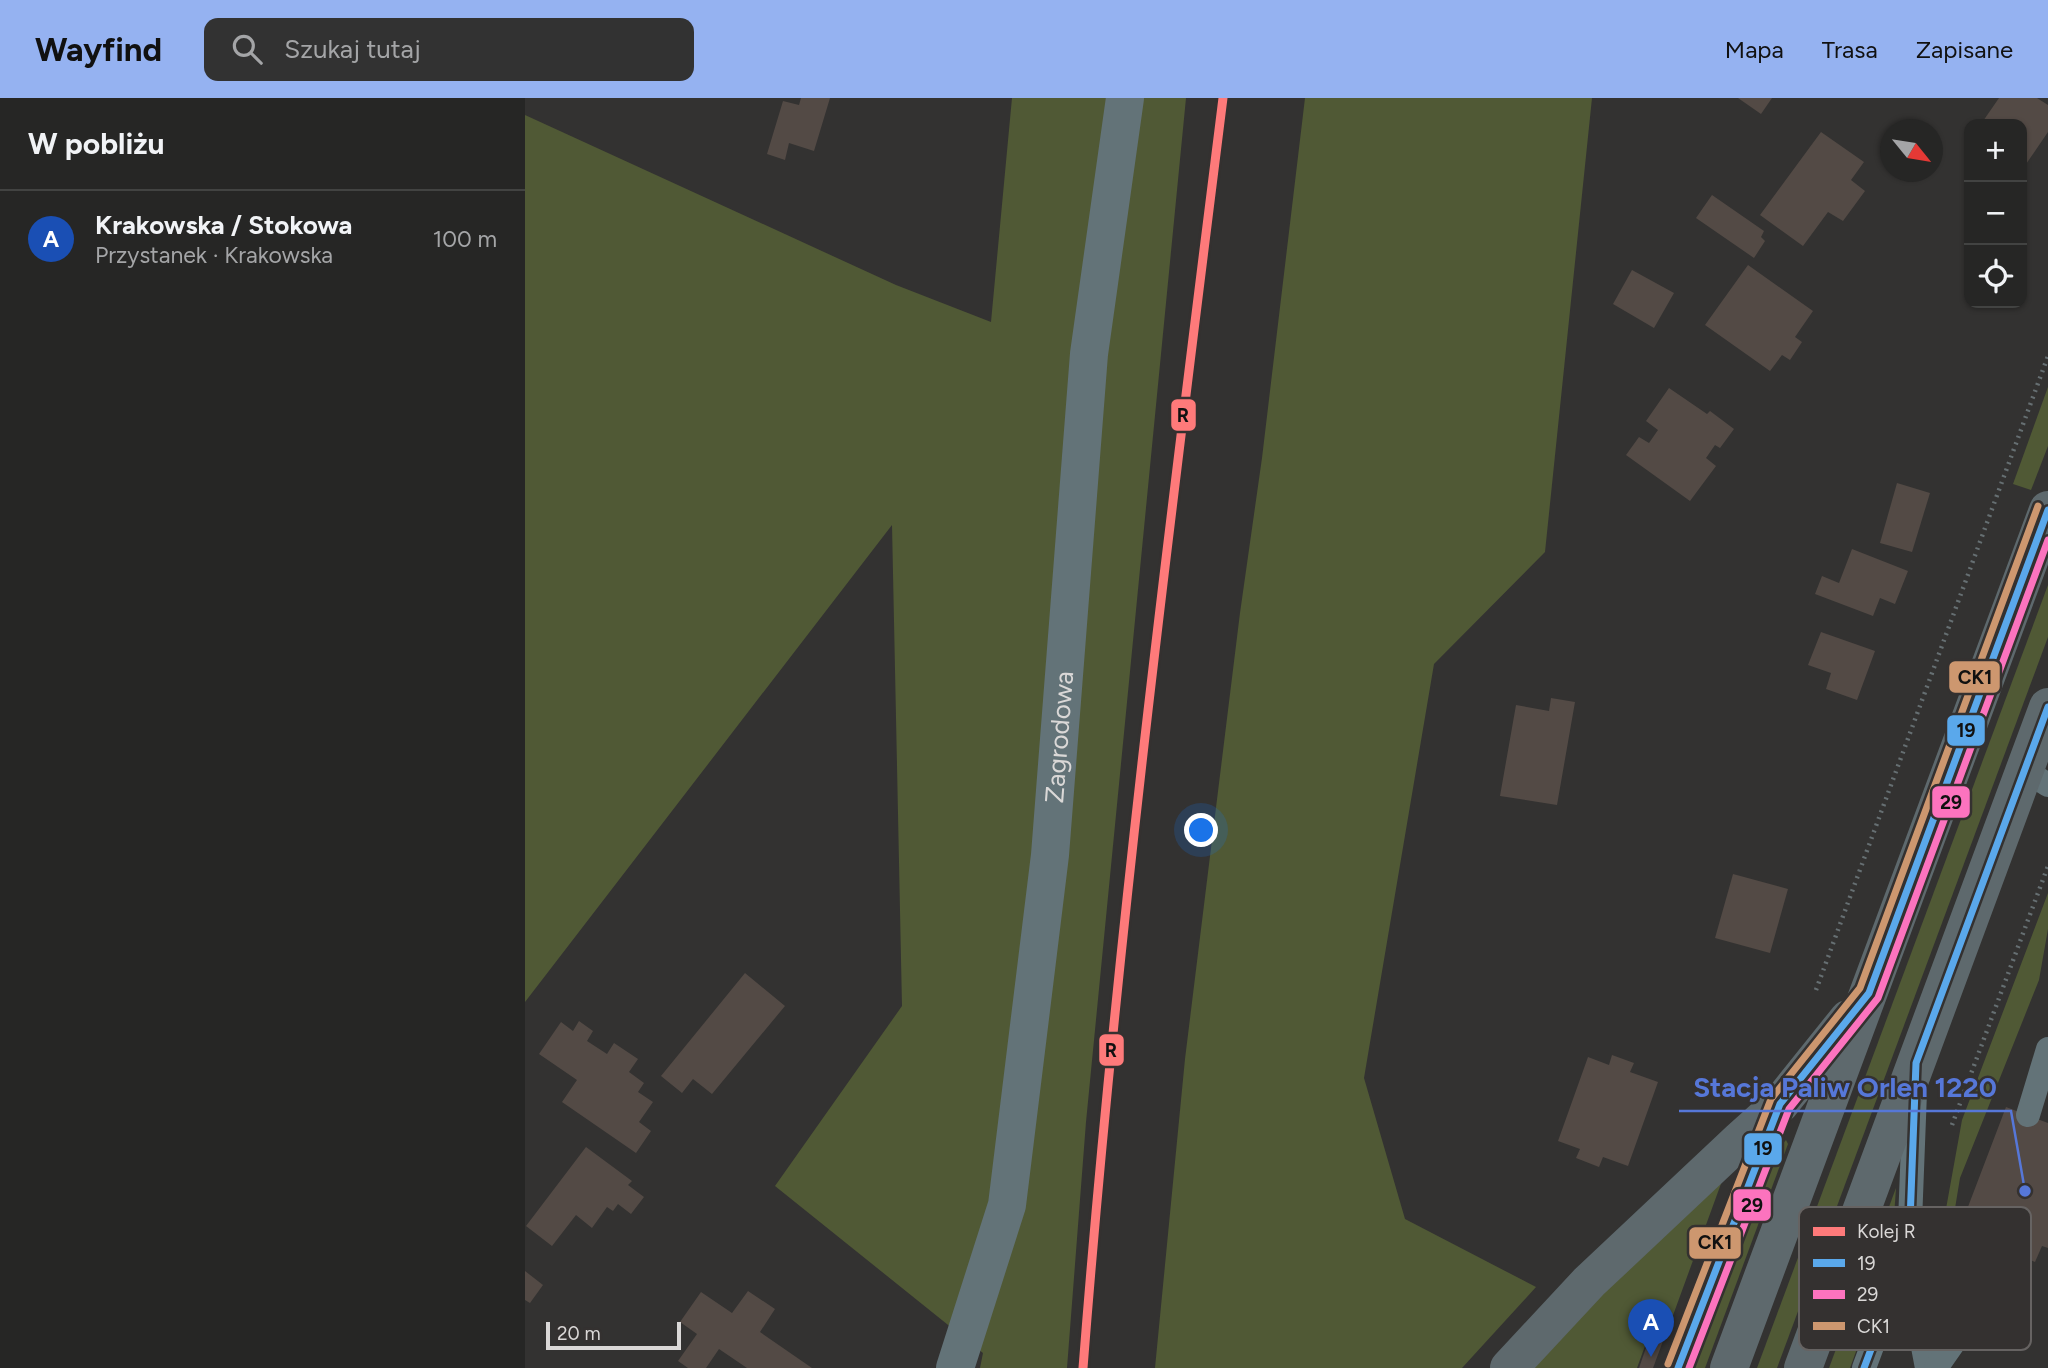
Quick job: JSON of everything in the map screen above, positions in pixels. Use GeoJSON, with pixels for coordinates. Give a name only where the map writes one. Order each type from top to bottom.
{"type":"FeatureCollection","features":[{"type":"Feature","properties":{"kind":"main road"},"geometry":{"type":"LineString","coordinates":[[1729,1368],[2048,510]]}},
{"type":"Feature","properties":{"kind":"main road"},"geometry":{"type":"LineString","coordinates":[[1863,1207],[1916,1063],[2036,777],[2048,707]]}},
{"type":"Feature","properties":{"kind":"main road"},"geometry":{"type":"LineString","coordinates":[[1509,1368],[1589,1282],[1780,1104],[1869,993]]}},
{"type":"Feature","properties":{"kind":"main road"},"geometry":{"type":"LineString","coordinates":[[1803,1368],[1810,1350]]}},
{"type":"Feature","properties":{"kind":"street","name":"Zagrodowa"},"geometry":{"type":"LineString","coordinates":[[955,1368],[1007,1205],[1050,855],[1089,354],[1125,98]]}},
{"type":"Feature","properties":{"kind":"lane"},"geometry":{"type":"LineString","coordinates":[[2028,1115],[2048,1049]]}},
{"type":"Feature","properties":{"kind":"lane"},"geometry":{"type":"LineString","coordinates":[[1911,1207],[1916,1063]]}},
{"type":"Feature","properties":{"kind":"lane"},"geometry":{"type":"LineString","coordinates":[[1678,1368],[1780,1104]]}},
{"type":"Feature","properties":{"kind":"lane"},"geometry":{"type":"LineString","coordinates":[[1864,1368],[1871,1350]]}},
{"type":"Feature","properties":{"kind":"lane"},"geometry":{"type":"LineString","coordinates":[[1927,1350],[1932,1368]]}},
{"type":"Feature","properties":{"kind":"lane"},"geometry":{"type":"LineString","coordinates":[[1932,1368],[1939,1350]]}},
{"type":"Feature","properties":{"kind":"lane"},"geometry":{"type":"LineString","coordinates":[[1932,1368],[1945,1350]]}},
{"type":"Feature","properties":{"kind":"path"},"geometry":{"type":"LineString","coordinates":[[1812,1000],[2048,356]]}},
{"type":"Feature","properties":{"kind":"path"},"geometry":{"type":"LineString","coordinates":[[1950,1136],[1952,1123],[2048,866]]}},
{"type":"Feature","properties":{"kind":"green space"},"geometry":{"type":"Polygon","coordinates":[[[1012,98],[1186,98],[1086,1122],[1067,1368],[980,1368],[983,1353],[775,1186],[902,1006],[892,525],[525,1002],[525,115],[896,285],[991,322],[1012,98]]]}},
{"type":"Feature","properties":{"kind":"green space"},"geometry":{"type":"Polygon","coordinates":[[[1305,98],[1592,98],[1545,552],[1434,664],[1364,1078],[1405,1219],[1536,1287],[1462,1368],[1155,1368],[1185,1059],[1305,98]]]}},
{"type":"Feature","properties":{"kind":"green space"},"geometry":{"type":"Polygon","coordinates":[[[2048,387],[2048,446],[2031,490],[2013,484],[2048,387]]]}},
{"type":"Feature","properties":{"kind":"green space"},"geometry":{"type":"Polygon","coordinates":[[[2048,585],[2048,637],[1837,1207],[1817,1207],[2048,585]]]}},
{"type":"Feature","properties":{"kind":"green space"},"geometry":{"type":"Polygon","coordinates":[[[2048,893],[2048,929],[2039,980],[1960,1178],[1955,1207],[1946,1207],[1962,1120],[2048,893]]]}},
{"type":"Feature","properties":{"kind":"green space"},"geometry":{"type":"Polygon","coordinates":[[[1786,1140],[1788,1144],[1705,1368],[1691,1368],[1755,1196],[1779,1148],[1786,1140]]]}},
{"type":"Feature","properties":{"kind":"green space"},"geometry":{"type":"Polygon","coordinates":[[[1722,1181],[1664,1340],[1649,1335],[1637,1368],[1534,1368],[1611,1285],[1722,1181]]]}},
{"type":"Feature","properties":{"kind":"green space"},"geometry":{"type":"Polygon","coordinates":[[[1896,1188],[1895,1207],[1889,1207],[1896,1188]]]}},
{"type":"Feature","properties":{"kind":"green space"},"geometry":{"type":"Polygon","coordinates":[[[1799,1255],[1799,1309],[1777,1368],[1757,1368],[1799,1255]]]}},
{"type":"Feature","properties":{"kind":"green space"},"geometry":{"type":"Polygon","coordinates":[[[1836,1350],[1857,1350],[1850,1368],[1829,1368],[1836,1350]]]}},
{"type":"Feature","properties":{"kind":"building"},"geometry":{"type":"Polygon","coordinates":[[[801,98],[830,98],[814,151],[789,143],[785,160],[767,154],[783,101],[799,105],[801,98]]]}},
{"type":"Feature","properties":{"kind":"building"},"geometry":{"type":"Polygon","coordinates":[[[1738,98],[1772,98],[1761,114],[1738,98]]]}},
{"type":"Feature","properties":{"kind":"building"},"geometry":{"type":"Polygon","coordinates":[[[1999,98],[2037,98],[2048,105],[2048,132],[2027,163],[2027,119],[1984,119],[1999,98]]]}},
{"type":"Feature","properties":{"kind":"building"},"geometry":{"type":"Polygon","coordinates":[[[1821,132],[1864,162],[1851,180],[1865,191],[1843,221],[1828,212],[1803,246],[1760,215],[1821,132]]]}},
{"type":"Feature","properties":{"kind":"building"},"geometry":{"type":"Polygon","coordinates":[[[1712,195],[1764,231],[1761,237],[1765,241],[1754,258],[1696,218],[1712,195]]]}},
{"type":"Feature","properties":{"kind":"building"},"geometry":{"type":"Polygon","coordinates":[[[1748,265],[1813,311],[1795,337],[1802,342],[1790,360],[1782,355],[1770,371],[1705,325],[1748,265]]]}},
{"type":"Feature","properties":{"kind":"building"},"geometry":{"type":"Polygon","coordinates":[[[1632,270],[1674,293],[1654,328],[1613,304],[1632,270]]]}},
{"type":"Feature","properties":{"kind":"building"},"geometry":{"type":"Polygon","coordinates":[[[1669,388],[1707,414],[1710,411],[1734,429],[1720,448],[1715,445],[1706,458],[1716,466],[1690,501],[1626,455],[1639,437],[1649,443],[1658,430],[1646,421],[1669,388]]]}},
{"type":"Feature","properties":{"kind":"building"},"geometry":{"type":"Polygon","coordinates":[[[1897,483],[1930,493],[1912,552],[1880,543],[1897,483]]]}},
{"type":"Feature","properties":{"kind":"building"},"geometry":{"type":"Polygon","coordinates":[[[1852,549],[1908,571],[1895,604],[1880,598],[1873,616],[1815,594],[1822,576],[1839,583],[1852,549]]]}},
{"type":"Feature","properties":{"kind":"building"},"geometry":{"type":"Polygon","coordinates":[[[1821,632],[1875,651],[1857,700],[1826,689],[1831,673],[1808,665],[1821,632]]]}},
{"type":"Feature","properties":{"kind":"building"},"geometry":{"type":"Polygon","coordinates":[[[1551,698],[1575,702],[1557,805],[1500,796],[1516,705],[1549,711],[1551,698]]]}},
{"type":"Feature","properties":{"kind":"building"},"geometry":{"type":"Polygon","coordinates":[[[1733,874],[1788,889],[1770,953],[1715,938],[1733,874]]]}},
{"type":"Feature","properties":{"kind":"building"},"geometry":{"type":"Polygon","coordinates":[[[745,973],[785,1006],[712,1094],[693,1079],[682,1093],[661,1076],[745,973]]]}},
{"type":"Feature","properties":{"kind":"building"},"geometry":{"type":"Polygon","coordinates":[[[579,1021],[593,1031],[587,1041],[607,1054],[614,1043],[638,1059],[629,1072],[644,1083],[638,1092],[653,1102],[639,1122],[651,1131],[636,1153],[562,1102],[577,1080],[539,1054],[561,1022],[573,1031],[579,1021]]]}},
{"type":"Feature","properties":{"kind":"building"},"geometry":{"type":"Polygon","coordinates":[[[1612,1055],[1634,1063],[1630,1072],[1658,1082],[1628,1166],[1603,1157],[1599,1167],[1576,1158],[1580,1149],[1558,1141],[1588,1057],[1609,1065],[1612,1055]]]}},
{"type":"Feature","properties":{"kind":"building"},"geometry":{"type":"Polygon","coordinates":[[[2006,1107],[2048,1123],[2048,1248],[2042,1246],[2035,1262],[2031,1260],[2031,1207],[1968,1207],[2006,1107]]]}},
{"type":"Feature","properties":{"kind":"building"},"geometry":{"type":"Polygon","coordinates":[[[586,1147],[632,1181],[628,1185],[644,1197],[631,1214],[618,1204],[613,1211],[607,1207],[592,1228],[576,1215],[552,1246],[526,1226],[586,1147]]]}},
{"type":"Feature","properties":{"kind":"building"},"geometry":{"type":"Polygon","coordinates":[[[525,1271],[543,1285],[530,1303],[525,1300],[525,1271]]]}},
{"type":"Feature","properties":{"kind":"building"},"geometry":{"type":"Polygon","coordinates":[[[748,1291],[775,1309],[760,1332],[812,1368],[747,1368],[719,1349],[706,1368],[688,1368],[678,1361],[697,1334],[680,1322],[701,1292],[732,1313],[748,1291]]]}},
{"type":"Feature","properties":{"kind":"building"},"geometry":{"type":"Polygon","coordinates":[[[1650,1336],[1663,1341],[1653,1368],[1639,1368],[1650,1336]]]}},
{"type":"Feature","properties":{"kind":"rail line","name":"R"},"geometry":{"type":"LineString","coordinates":[[1083,1368],[1128,891],[1223,98]]}},
{"type":"Feature","properties":{"kind":"transit line","name":"CK1"},"geometry":{"type":"LineString","coordinates":[[1668,1364],[1771,1099],[1860,988],[2038,506]]}},
{"type":"Feature","properties":{"kind":"transit line","name":"19"},"geometry":{"type":"LineString","coordinates":[[1678,1368],[1780,1104],[1869,993],[2048,510]]}},
{"type":"Feature","properties":{"kind":"transit line","name":"29"},"geometry":{"type":"LineString","coordinates":[[1689,1368],[1789,1109],[1878,998],[2048,540]]}},
{"type":"Feature","properties":{"kind":"transit line","name":"19"},"geometry":{"type":"LineString","coordinates":[[1911,1207],[1916,1063],[2048,707]]}},
{"type":"Feature","properties":{"kind":"transit line","name":"19"},"geometry":{"type":"LineString","coordinates":[[1864,1368],[1871,1350]]}},
{"type":"Feature","properties":{"kind":"place","name":"Stacja Paliw Orlen 1220"},"geometry":{"type":"Point","coordinates":[2025,1191]}},
{"type":"Feature","properties":{"kind":"place","name":"Krakowska / Stokowa"},"geometry":{"type":"Point","coordinates":[1651,1357]}}]}
